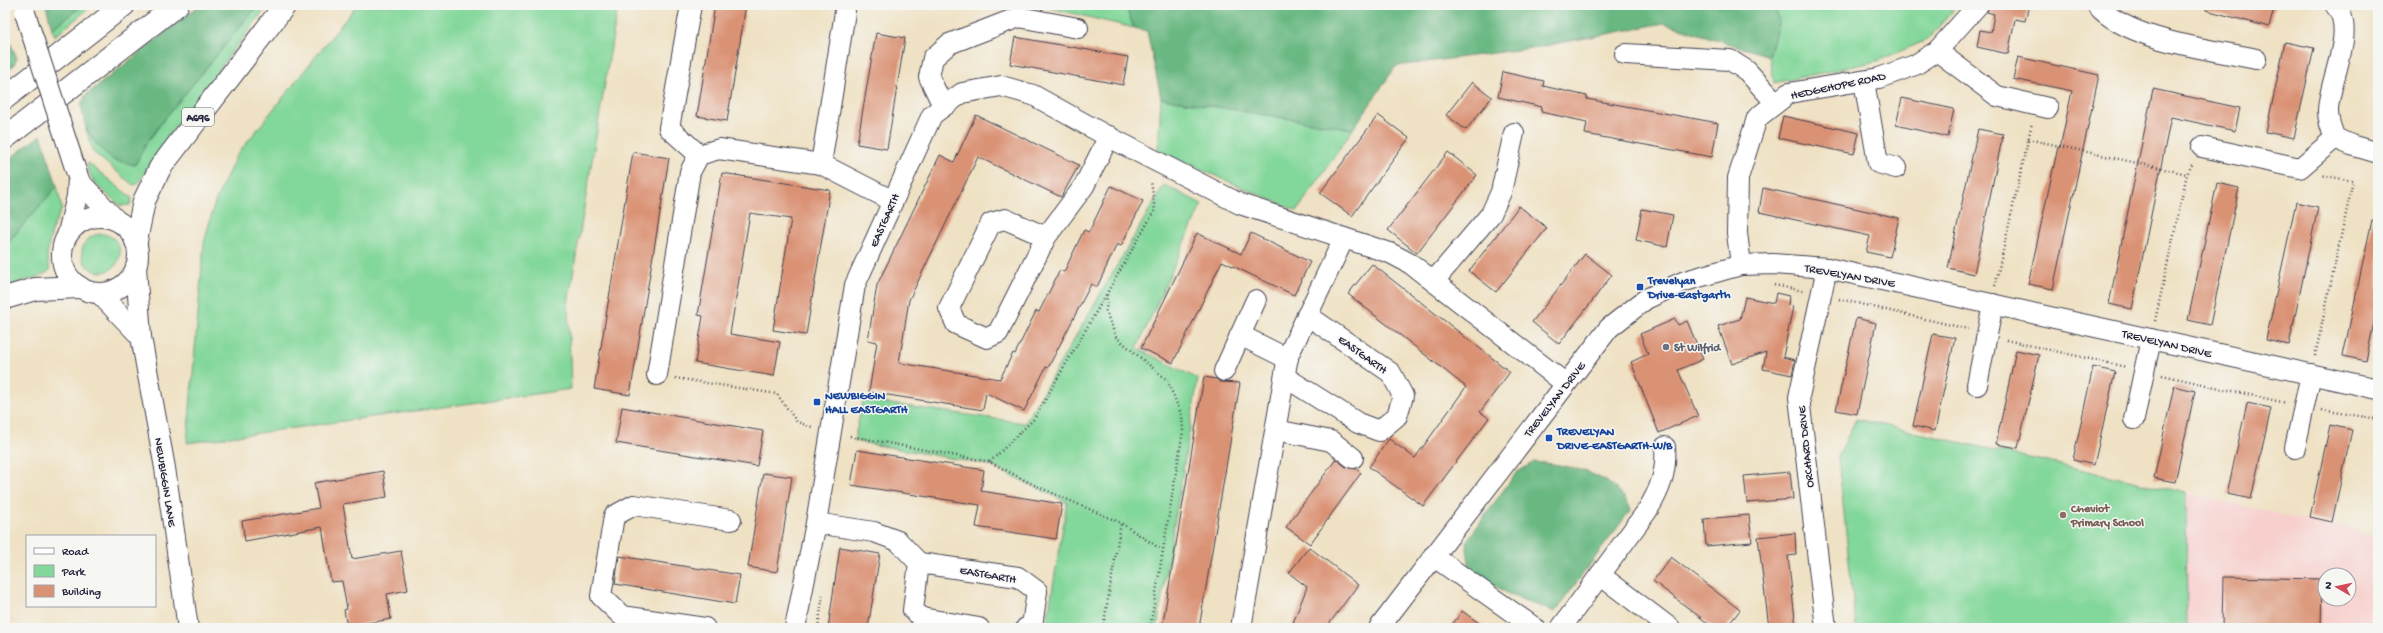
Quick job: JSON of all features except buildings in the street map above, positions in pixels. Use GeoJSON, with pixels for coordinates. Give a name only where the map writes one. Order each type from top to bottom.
{"type":"FeatureCollection","features":[{"type":"Feature","properties":{"kind":"highway"},"geometry":{"type":"LineString","coordinates":[[5,98],[124,5]]}},
{"type":"Feature","properties":{"kind":"highway"},"geometry":{"type":"LineString","coordinates":[[5,138],[177,5]]}},
{"type":"Feature","properties":{"kind":"highway","name":"A696"},"geometry":{"type":"LineString","coordinates":[[136,241],[146,196],[160,168],[285,5]]}},
{"type":"Feature","properties":{"kind":"highway"},"geometry":{"type":"LineString","coordinates":[[5,298],[44,288],[89,290]]}},
{"type":"Feature","properties":{"kind":"street"},"geometry":{"type":"LineString","coordinates":[[691,5],[669,128],[699,155]]}},
{"type":"Feature","properties":{"kind":"street","name":"HEDGEHOPE ROAD"},"geometry":{"type":"LineString","coordinates":[[1741,265],[1737,233],[1738,178],[1757,118],[1789,93],[1879,78],[1915,65],[1937,51],[1978,5]]}},
{"type":"Feature","properties":{"kind":"street"},"geometry":{"type":"LineString","coordinates":[[2097,5],[2105,15],[2143,35],[2256,59]]}},
{"type":"Feature","properties":{"kind":"street"},"geometry":{"type":"LineString","coordinates":[[2339,6],[2343,24],[2343,40],[2328,110],[2329,124],[2335,138],[2351,145],[2378,153]]}},
{"type":"Feature","properties":{"kind":"street"},"geometry":{"type":"LineString","coordinates":[[24,9],[78,179],[116,220],[128,228],[136,241],[138,257],[132,277],[120,288],[89,290]]}},
{"type":"Feature","properties":{"kind":"street"},"geometry":{"type":"LineString","coordinates":[[821,164],[845,12]]}},
{"type":"Feature","properties":{"kind":"street"},"geometry":{"type":"LineString","coordinates":[[943,106],[928,77],[933,58],[949,44],[1019,17],[1078,28]]}},
{"type":"Feature","properties":{"kind":"street"},"geometry":{"type":"LineString","coordinates":[[1937,51],[1997,96],[2042,106]]}},
{"type":"Feature","properties":{"kind":"street"},"geometry":{"type":"LineString","coordinates":[[1624,54],[1730,60],[1747,71],[1776,103]]}},
{"type":"Feature","properties":{"kind":"street"},"geometry":{"type":"LineString","coordinates":[[1864,81],[1878,163],[1896,168]]}},
{"type":"Feature","properties":{"kind":"street","name":"EASTGARTH"},"geometry":{"type":"LineString","coordinates":[[795,628],[816,523],[855,285],[932,115],[962,93],[1001,86],[1033,95],[1240,204],[1390,253],[1411,264],[1566,384]]}},
{"type":"Feature","properties":{"kind":"street"},"geometry":{"type":"LineString","coordinates":[[1434,282],[1491,214],[1501,192],[1514,133]]}},
{"type":"Feature","properties":{"kind":"street"},"geometry":{"type":"LineString","coordinates":[[1046,237],[1005,219],[991,223],[949,308],[956,324],[987,338],[998,333],[1046,237],[1084,186],[1109,136]]}},
{"type":"Feature","properties":{"kind":"street"},"geometry":{"type":"LineString","coordinates":[[2202,147],[2300,168],[2335,138]]}},
{"type":"Feature","properties":{"kind":"street"},"geometry":{"type":"LineString","coordinates":[[657,375],[690,172],[699,155],[719,149],[821,164],[893,201]]}},
{"type":"Feature","properties":{"kind":"street"},"geometry":{"type":"LineString","coordinates":[[78,179],[68,233],[63,244],[62,262],[70,279],[89,290],[141,337]]}},
{"type":"Feature","properties":{"kind":"street"},"geometry":{"type":"LineString","coordinates":[[68,233],[80,222],[90,218],[106,217],[116,220]]}},
{"type":"Feature","properties":{"kind":"street"},"geometry":{"type":"LineString","coordinates":[[1241,628],[1287,368],[1307,315],[1344,238]]}},
{"type":"Feature","properties":{"kind":"street","name":"TREVELYAN DRIVE"},"geometry":{"type":"LineString","coordinates":[[1379,628],[1609,328],[1646,299],[1685,281],[1741,265],[1773,264],[1827,268],[2378,390]]}},
{"type":"Feature","properties":{"kind":"street","name":"NEWBIGGIN LANE"},"geometry":{"type":"LineString","coordinates":[[136,267],[141,337],[165,468],[188,628]]}},
{"type":"Feature","properties":{"kind":"street","name":"ORCHARD DRIVE"},"geometry":{"type":"LineString","coordinates":[[1826,628],[1799,397],[1827,268]]}},
{"type":"Feature","properties":{"kind":"street"},"geometry":{"type":"LineString","coordinates":[[1224,370],[1256,300]]}},
{"type":"Feature","properties":{"kind":"street"},"geometry":{"type":"LineString","coordinates":[[1977,385],[1992,304]]}},
{"type":"Feature","properties":{"kind":"street","name":"EASTGARTH"},"geometry":{"type":"LineString","coordinates":[[1287,368],[1358,423],[1379,431],[1397,416],[1403,396],[1391,373],[1307,315]]}},
{"type":"Feature","properties":{"kind":"street"},"geometry":{"type":"LineString","coordinates":[[1240,335],[1287,368]]}},
{"type":"Feature","properties":{"kind":"street"},"geometry":{"type":"LineString","coordinates":[[2134,419],[2151,339]]}},
{"type":"Feature","properties":{"kind":"street"},"geometry":{"type":"LineString","coordinates":[[2295,448],[2311,374]]}},
{"type":"Feature","properties":{"kind":"street"},"geometry":{"type":"LineString","coordinates":[[1276,430],[1331,441],[1353,458]]}},
{"type":"Feature","properties":{"kind":"street"},"geometry":{"type":"LineString","coordinates":[[1561,628],[1600,576],[1659,491],[1667,465],[1666,446]]}},
{"type":"Feature","properties":{"kind":"street"},"geometry":{"type":"LineString","coordinates":[[705,628],[622,616],[601,596],[614,516],[634,505],[731,520]]}},
{"type":"Feature","properties":{"kind":"street"},"geometry":{"type":"LineString","coordinates":[[816,523],[874,532],[898,541],[919,563],[913,610],[922,618],[978,628]]}},
{"type":"Feature","properties":{"kind":"street"},"geometry":{"type":"LineString","coordinates":[[1433,556],[1535,628]]}},
{"type":"Feature","properties":{"kind":"street","name":"EASTGARTH"},"geometry":{"type":"LineString","coordinates":[[919,563],[1018,577],[1037,591],[1032,626],[1026,628]]}},
{"type":"Feature","properties":{"kind":"street"},"geometry":{"type":"LineString","coordinates":[[1600,576],[1670,628]]}},
{"type":"Feature","properties":{"kind":"path"},"geometry":{"type":"LineString","coordinates":[[1992,304],[2028,139],[2042,106]]}},
{"type":"Feature","properties":{"kind":"path"},"geometry":{"type":"LineString","coordinates":[[2028,139],[2187,174]]}},
{"type":"Feature","properties":{"kind":"path"},"geometry":{"type":"LineString","coordinates":[[2151,339],[2187,174],[2202,147]]}},
{"type":"Feature","properties":{"kind":"path"},"geometry":{"type":"LineString","coordinates":[[990,462],[1034,419],[1155,210],[1147,156]]}},
{"type":"Feature","properties":{"kind":"path"},"geometry":{"type":"LineString","coordinates":[[2310,160],[2321,175],[2353,181],[2311,374]]}},
{"type":"Feature","properties":{"kind":"path"},"geometry":{"type":"LineString","coordinates":[[1768,283],[1987,333],[2017,344],[2304,407],[2378,419]]}},
{"type":"Feature","properties":{"kind":"path"},"geometry":{"type":"LineString","coordinates":[[1107,293],[1106,311],[1116,337],[1167,380],[1182,416],[1183,431],[1150,628]]}},
{"type":"Feature","properties":{"kind":"path"},"geometry":{"type":"LineString","coordinates":[[657,375],[777,394],[798,422],[831,433],[990,462],[1032,484],[1121,523],[1162,550]]}},
{"type":"Feature","properties":{"kind":"path"},"geometry":{"type":"LineString","coordinates":[[1103,628],[1121,523]]}},
{"type":"Feature","properties":{"kind":"shaded area","name":"Cheviot Primary School"},"geometry":{"type":"Polygon","coordinates":[[[1856,419],[2378,536],[2378,628],[1856,628],[1838,457],[1856,419]]]}},
{"type":"Feature","properties":{"kind":"green space"},"geometry":{"type":"Polygon","coordinates":[[[46,5],[83,5],[52,29],[46,5]]]}},
{"type":"Feature","properties":{"kind":"green space"},"geometry":{"type":"Polygon","coordinates":[[[83,5],[93,5],[55,36],[52,29],[83,5]]]}},
{"type":"Feature","properties":{"kind":"green space"},"geometry":{"type":"Polygon","coordinates":[[[200,5],[258,5],[166,117],[146,144],[135,165],[113,160],[97,145],[86,129],[81,104],[86,95],[200,5]]]}},
{"type":"Feature","properties":{"kind":"green space"},"geometry":{"type":"Polygon","coordinates":[[[258,5],[268,5],[166,139],[138,184],[133,185],[93,152],[86,129],[97,145],[135,165],[146,144],[166,117],[258,5]]]}},
{"type":"Feature","properties":{"kind":"green space"},"geometry":{"type":"Polygon","coordinates":[[[357,5],[618,5],[568,304],[571,389],[187,443],[204,243],[215,202],[236,156],[357,5]]]}},
{"type":"Feature","properties":{"kind":"green space"},"geometry":{"type":"Polygon","coordinates":[[[1043,5],[1125,5],[1134,28],[1046,7],[1043,5]]]}},
{"type":"Feature","properties":{"kind":"green space"},"geometry":{"type":"Polygon","coordinates":[[[1125,5],[1773,5],[1779,20],[1769,56],[1664,23],[1539,47],[1396,66],[1353,129],[1161,98],[1147,31],[1134,28],[1125,5]]]}},
{"type":"Feature","properties":{"kind":"green space"},"geometry":{"type":"Polygon","coordinates":[[[1773,5],[1958,5],[1927,40],[1877,61],[1774,83],[1769,56],[1779,20],[1773,5]]]}},
{"type":"Feature","properties":{"kind":"green space"},"geometry":{"type":"Polygon","coordinates":[[[5,31],[17,58],[13,66],[5,72],[5,31]]]}},
{"type":"Feature","properties":{"kind":"green space"},"geometry":{"type":"Polygon","coordinates":[[[1161,98],[1353,129],[1297,211],[1158,151],[1161,98]]]}},
{"type":"Feature","properties":{"kind":"green space"},"geometry":{"type":"Polygon","coordinates":[[[41,135],[57,186],[5,246],[5,162],[41,135]]]}},
{"type":"Feature","properties":{"kind":"green space"},"geometry":{"type":"Polygon","coordinates":[[[88,163],[132,198],[130,205],[121,206],[95,184],[87,168],[88,163]]]}},
{"type":"Feature","properties":{"kind":"green space"},"geometry":{"type":"Polygon","coordinates":[[[1164,185],[1202,204],[1137,348],[1198,379],[1157,628],[1046,628],[1067,502],[989,465],[854,441],[863,400],[1025,423],[1164,185]]]}},
{"type":"Feature","properties":{"kind":"green space"},"geometry":{"type":"Polygon","coordinates":[[[57,186],[62,209],[53,227],[49,244],[47,256],[50,270],[36,278],[5,287],[5,246],[57,186]]]}},
{"type":"Feature","properties":{"kind":"green space"},"geometry":{"type":"Polygon","coordinates":[[[97,234],[105,234],[115,239],[119,246],[119,260],[115,267],[105,272],[97,272],[87,267],[85,264],[82,257],[82,249],[87,239],[90,237],[97,234]]]}},
{"type":"Feature","properties":{"kind":"green space","name":"Cheviot Primary School"},"geometry":{"type":"Polygon","coordinates":[[[1856,419],[2186,493],[2187,628],[1856,628],[1838,457],[1856,419]]]}},
{"type":"Feature","properties":{"kind":"green space"},"geometry":{"type":"Polygon","coordinates":[[[1534,462],[1548,463],[1590,473],[1614,487],[1631,509],[1555,612],[1510,595],[1470,569],[1466,542],[1516,473],[1534,462]]]}},
{"type":"Feature","properties":{"kind":"place","name":"Trevelyan Drive-Eastgarth"},"geometry":{"type":"Point","coordinates":[1640,287]}},
{"type":"Feature","properties":{"kind":"place","name":"St Wilfrid"},"geometry":{"type":"Point","coordinates":[1666,347]}},
{"type":"Feature","properties":{"kind":"place","name":"NEWBIGGIN HALL EASTGARTH"},"geometry":{"type":"Point","coordinates":[817,402]}},
{"type":"Feature","properties":{"kind":"place","name":"TREVELYAN DRIVE-EASTGARTH-W/B"},"geometry":{"type":"Point","coordinates":[1549,438]}},
{"type":"Feature","properties":{"kind":"place","name":"Cheviot Primary School"},"geometry":{"type":"Point","coordinates":[2063,515]}}]}
